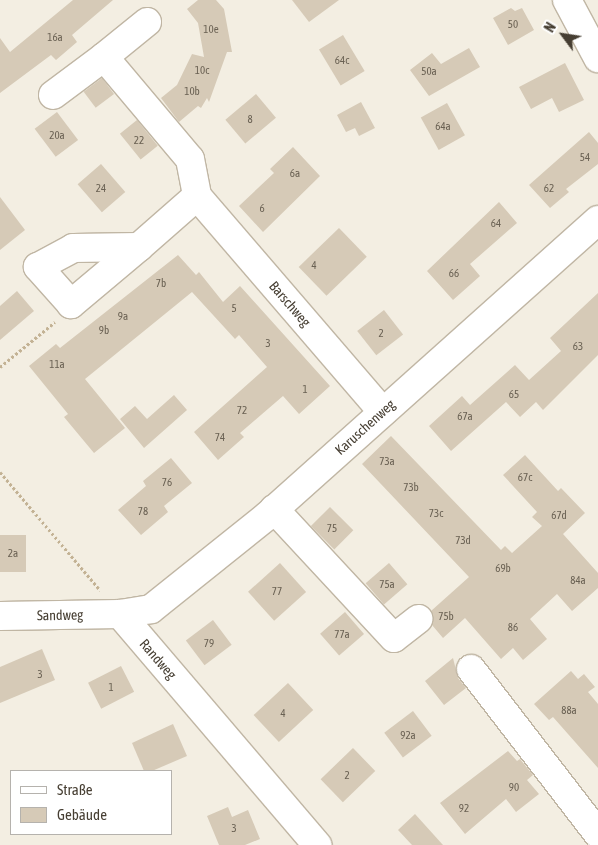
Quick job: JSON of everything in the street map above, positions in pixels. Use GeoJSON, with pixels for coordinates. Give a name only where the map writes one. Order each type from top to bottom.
{"type":"FeatureCollection","features":[{"type":"Feature","properties":{"kind":"street"},"geometry":{"type":"LineString","coordinates":[[567,0],[598,58]]}},
{"type":"Feature","properties":{"kind":"street"},"geometry":{"type":"LineString","coordinates":[[53,95],[147,22]]}},
{"type":"Feature","properties":{"kind":"street"},"geometry":{"type":"LineString","coordinates":[[104,57],[190,159],[197,196],[139,247],[71,304],[38,267],[73,248],[139,247]]}},
{"type":"Feature","properties":{"kind":"street","name":"Barschweg"},"geometry":{"type":"LineString","coordinates":[[197,196],[383,412]]}},
{"type":"Feature","properties":{"kind":"street","name":"Karuschenweg"},"geometry":{"type":"LineString","coordinates":[[120,614],[151,609],[274,509],[597,222]]}},
{"type":"Feature","properties":{"kind":"street"},"geometry":{"type":"LineString","coordinates":[[274,509],[394,638],[418,619]]}},
{"type":"Feature","properties":{"kind":"street","name":"Sandweg"},"geometry":{"type":"LineString","coordinates":[[0,616],[120,614]]}},
{"type":"Feature","properties":{"kind":"street","name":"Randweg"},"geometry":{"type":"LineString","coordinates":[[120,614],[317,845]]}},
{"type":"Feature","properties":{"kind":"street"},"geometry":{"type":"LineString","coordinates":[[471,669],[598,834]]}},
{"type":"Feature","properties":{"kind":"street"},"geometry":{"type":"LineString","coordinates":[[590,845],[598,840]]}},
{"type":"Feature","properties":{"kind":"path"},"geometry":{"type":"LineString","coordinates":[[0,367],[61,317],[71,304]]}},
{"type":"Feature","properties":{"kind":"path"},"geometry":{"type":"LineString","coordinates":[[0,472],[120,614]]}},
{"type":"Feature","properties":{"kind":"building"},"geometry":{"type":"Polygon","coordinates":[[[73,0],[113,0],[72,35],[77,42],[56,60],[51,55],[0,93],[0,38],[10,52],[73,0]]]}},
{"type":"Feature","properties":{"kind":"building"},"geometry":{"type":"Polygon","coordinates":[[[198,0],[216,0],[224,9],[232,52],[227,52],[209,102],[207,98],[201,108],[198,106],[179,122],[161,98],[177,85],[192,54],[204,57],[198,23],[187,9],[198,0]]]}},
{"type":"Feature","properties":{"kind":"building"},"geometry":{"type":"Polygon","coordinates":[[[292,0],[339,0],[309,22],[292,0]]]}},
{"type":"Feature","properties":{"kind":"building"},"geometry":{"type":"Polygon","coordinates":[[[511,8],[515,11],[522,8],[534,30],[508,45],[493,18],[511,8]]]}},
{"type":"Feature","properties":{"kind":"building"},"geometry":{"type":"Polygon","coordinates":[[[343,35],[365,71],[341,85],[319,49],[343,35]]]}},
{"type":"Feature","properties":{"kind":"building"},"geometry":{"type":"Polygon","coordinates":[[[469,48],[480,67],[429,96],[410,70],[432,53],[441,64],[469,48]]]}},
{"type":"Feature","properties":{"kind":"building"},"geometry":{"type":"Polygon","coordinates":[[[565,63],[584,100],[559,112],[552,98],[531,109],[519,87],[565,63]]]}},
{"type":"Feature","properties":{"kind":"building"},"geometry":{"type":"Polygon","coordinates":[[[102,78],[114,94],[96,108],[84,92],[102,78]]]}},
{"type":"Feature","properties":{"kind":"building"},"geometry":{"type":"Polygon","coordinates":[[[256,94],[276,118],[245,143],[225,120],[256,94]]]}},
{"type":"Feature","properties":{"kind":"building"},"geometry":{"type":"Polygon","coordinates":[[[361,102],[375,128],[359,136],[355,128],[346,132],[337,115],[361,102]]]}},
{"type":"Feature","properties":{"kind":"building"},"geometry":{"type":"Polygon","coordinates":[[[447,103],[465,135],[439,150],[421,118],[447,103]]]}},
{"type":"Feature","properties":{"kind":"building"},"geometry":{"type":"Polygon","coordinates":[[[57,112],[78,140],[56,157],[35,129],[57,112]]]}},
{"type":"Feature","properties":{"kind":"building"},"geometry":{"type":"Polygon","coordinates":[[[137,120],[158,146],[141,159],[120,134],[137,120]]]}},
{"type":"Feature","properties":{"kind":"building"},"geometry":{"type":"Polygon","coordinates":[[[589,132],[598,143],[598,164],[566,189],[569,192],[550,208],[529,185],[589,132]]]}},
{"type":"Feature","properties":{"kind":"building"},"geometry":{"type":"Polygon","coordinates":[[[293,147],[320,176],[263,232],[239,206],[274,173],[270,169],[293,147]]]}},
{"type":"Feature","properties":{"kind":"building"},"geometry":{"type":"Polygon","coordinates":[[[101,164],[125,192],[102,212],[78,184],[101,164]]]}},
{"type":"Feature","properties":{"kind":"building"},"geometry":{"type":"Polygon","coordinates":[[[0,197],[25,230],[0,250],[0,197]]]}},
{"type":"Feature","properties":{"kind":"building"},"geometry":{"type":"Polygon","coordinates":[[[499,202],[517,223],[470,264],[480,276],[453,300],[427,271],[499,202]]]}},
{"type":"Feature","properties":{"kind":"building"},"geometry":{"type":"Polygon","coordinates":[[[339,228],[367,257],[327,296],[299,267],[339,228]]]}},
{"type":"Feature","properties":{"kind":"building"},"geometry":{"type":"Polygon","coordinates":[[[178,255],[196,275],[199,272],[223,302],[240,286],[330,386],[299,414],[283,396],[240,433],[244,437],[218,460],[194,432],[267,367],[239,335],[235,339],[192,292],[85,379],[125,428],[94,453],[64,417],[68,414],[29,366],[56,344],[60,348],[178,255]]]}},
{"type":"Feature","properties":{"kind":"building"},"geometry":{"type":"Polygon","coordinates":[[[17,291],[34,311],[0,340],[0,306],[17,291]]]}},
{"type":"Feature","properties":{"kind":"building"},"geometry":{"type":"Polygon","coordinates":[[[598,293],[598,355],[543,410],[536,402],[520,417],[506,402],[451,451],[429,426],[462,396],[470,405],[515,365],[529,380],[561,351],[550,338],[598,293]]]}},
{"type":"Feature","properties":{"kind":"building"},"geometry":{"type":"Polygon","coordinates":[[[384,310],[403,334],[376,355],[357,331],[384,310]]]}},
{"type":"Feature","properties":{"kind":"building"},"geometry":{"type":"Polygon","coordinates":[[[174,395],[187,410],[144,448],[120,419],[135,406],[147,419],[174,395]]]}},
{"type":"Feature","properties":{"kind":"building"},"geometry":{"type":"Polygon","coordinates":[[[391,436],[501,550],[505,546],[512,553],[542,526],[532,517],[537,512],[503,475],[525,455],[558,491],[561,488],[585,513],[563,534],[598,573],[598,588],[572,611],[557,594],[530,619],[547,639],[523,660],[513,648],[501,659],[465,618],[443,638],[432,625],[431,611],[469,577],[362,464],[391,436]]]}},
{"type":"Feature","properties":{"kind":"building"},"geometry":{"type":"Polygon","coordinates":[[[171,458],[192,483],[164,506],[168,512],[141,535],[118,510],[146,486],[143,481],[171,458]]]}},
{"type":"Feature","properties":{"kind":"building"},"geometry":{"type":"Polygon","coordinates":[[[330,507],[353,530],[334,549],[311,526],[330,507]]]}},
{"type":"Feature","properties":{"kind":"building"},"geometry":{"type":"Polygon","coordinates":[[[0,535],[26,535],[26,572],[0,572],[0,535]]]}},
{"type":"Feature","properties":{"kind":"building"},"geometry":{"type":"Polygon","coordinates":[[[280,563],[306,592],[274,621],[248,592],[280,563]]]}},
{"type":"Feature","properties":{"kind":"building"},"geometry":{"type":"Polygon","coordinates":[[[389,563],[407,584],[384,604],[366,583],[389,563]]]}},
{"type":"Feature","properties":{"kind":"building"},"geometry":{"type":"Polygon","coordinates":[[[345,612],[364,634],[339,656],[320,634],[345,612]]]}},
{"type":"Feature","properties":{"kind":"building"},"geometry":{"type":"Polygon","coordinates":[[[213,620],[232,645],[205,665],[186,640],[213,620]]]}},
{"type":"Feature","properties":{"kind":"building"},"geometry":{"type":"Polygon","coordinates":[[[42,649],[55,680],[0,703],[0,667],[42,649]]]}},
{"type":"Feature","properties":{"kind":"building"},"geometry":{"type":"Polygon","coordinates":[[[453,658],[458,678],[466,688],[444,705],[425,681],[453,658]]]}},
{"type":"Feature","properties":{"kind":"building"},"geometry":{"type":"Polygon","coordinates":[[[121,666],[134,692],[101,709],[88,683],[121,666]]]}},
{"type":"Feature","properties":{"kind":"building"},"geometry":{"type":"Polygon","coordinates":[[[571,671],[578,679],[584,674],[595,687],[588,692],[598,704],[598,768],[553,717],[549,720],[534,704],[571,671]]]}},
{"type":"Feature","properties":{"kind":"building"},"geometry":{"type":"Polygon","coordinates":[[[288,683],[313,710],[279,742],[254,715],[288,683]]]}},
{"type":"Feature","properties":{"kind":"building"},"geometry":{"type":"Polygon","coordinates":[[[413,711],[432,736],[403,757],[384,733],[413,711]]]}},
{"type":"Feature","properties":{"kind":"building"},"geometry":{"type":"Polygon","coordinates":[[[173,724],[187,756],[154,770],[144,770],[132,743],[173,724]]]}},
{"type":"Feature","properties":{"kind":"building"},"geometry":{"type":"Polygon","coordinates":[[[353,748],[375,771],[343,802],[321,779],[353,748]]]}},
{"type":"Feature","properties":{"kind":"building"},"geometry":{"type":"Polygon","coordinates":[[[508,751],[517,761],[520,759],[533,775],[527,780],[539,794],[516,812],[506,799],[465,834],[440,803],[508,751]]]}},
{"type":"Feature","properties":{"kind":"building"},"geometry":{"type":"Polygon","coordinates":[[[228,807],[232,817],[248,810],[260,839],[245,845],[219,845],[207,816],[228,807]]]}},
{"type":"Feature","properties":{"kind":"building"},"geometry":{"type":"Polygon","coordinates":[[[415,814],[443,845],[412,845],[398,830],[415,814]]]}}]}
